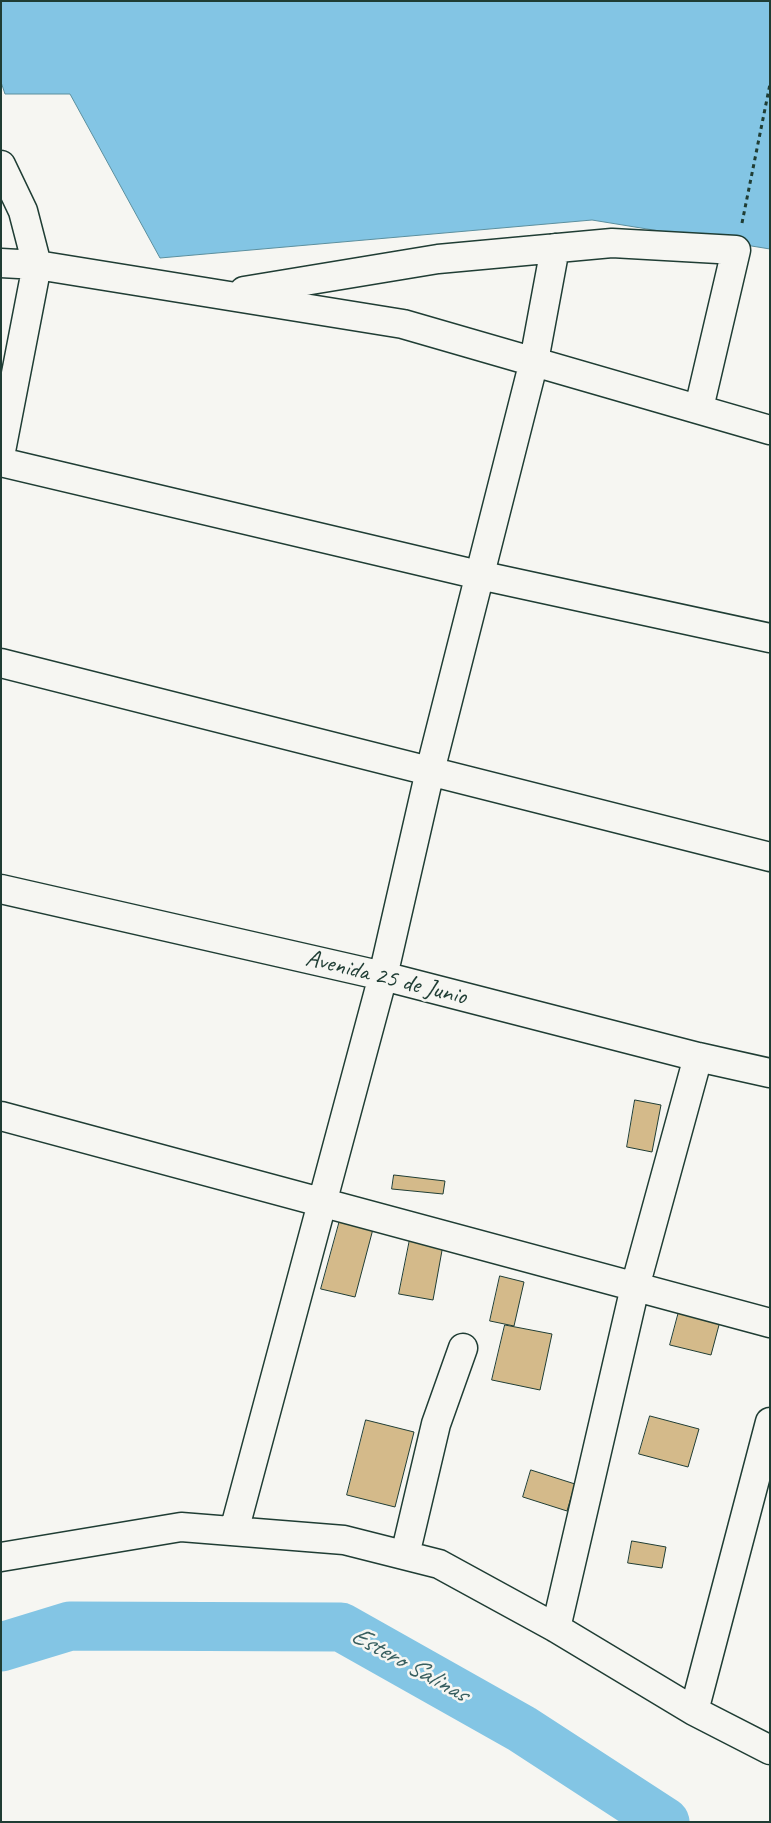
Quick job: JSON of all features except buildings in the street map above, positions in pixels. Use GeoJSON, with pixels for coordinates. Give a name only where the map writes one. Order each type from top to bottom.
{"type":"FeatureCollection","features":[{"type":"Feature","properties":{"kind":"street"},"geometry":{"type":"LineString","coordinates":[[1,166],[23,211],[37,265],[1,451]]}},
{"type":"Feature","properties":{"kind":"street"},"geometry":{"type":"LineString","coordinates":[[221,294],[438,259],[612,243],[736,250],[699,408]]}},
{"type":"Feature","properties":{"kind":"street"},"geometry":{"type":"LineString","coordinates":[[234,1531],[383,976],[430,771],[534,361],[555,248]]}},
{"type":"Feature","properties":{"kind":"street"},"geometry":{"type":"LineString","coordinates":[[1,263],[37,265],[402,324],[770,430]]}},
{"type":"Feature","properties":{"kind":"street"},"geometry":{"type":"LineString","coordinates":[[1,462],[479,575],[770,638]]}},
{"type":"Feature","properties":{"kind":"street"},"geometry":{"type":"LineString","coordinates":[[1,663],[770,857]]}},
{"type":"Feature","properties":{"kind":"street","name":"Avenida 25 de Junio"},"geometry":{"type":"LineString","coordinates":[[1,889],[383,976],[698,1058],[770,1073]]}},
{"type":"Feature","properties":{"kind":"street"},"geometry":{"type":"LineString","coordinates":[[556,1628],[635,1287],[698,1058]]}},
{"type":"Feature","properties":{"kind":"street"},"geometry":{"type":"LineString","coordinates":[[1,1116],[635,1287],[723,1308],[770,1323]]}},
{"type":"Feature","properties":{"kind":"street"},"geometry":{"type":"LineString","coordinates":[[405,1555],[436,1424],[463,1348]]}},
{"type":"Feature","properties":{"kind":"street"},"geometry":{"type":"LineString","coordinates":[[694,1711],[768,1434]]}},
{"type":"Feature","properties":{"kind":"street"},"geometry":{"type":"LineString","coordinates":[[1,1557],[182,1527],[344,1540],[405,1555],[440,1564],[556,1628],[694,1711],[770,1750]]}},
{"type":"Feature","properties":{"kind":"path"},"geometry":{"type":"LineString","coordinates":[[736,250],[770,84]]}},
{"type":"Feature","properties":{"kind":"water"},"geometry":{"type":"Polygon","coordinates":[[[1,1],[770,1],[770,249],[592,220],[160,258],[70,94],[5,94],[1,82],[1,1]]]}},
{"type":"Feature","properties":{"kind":"waterway","name":"Estero Salinas"},"geometry":{"type":"LineString","coordinates":[[1,1647],[70,1626],[341,1627],[522,1729],[665,1822]]}}]}
